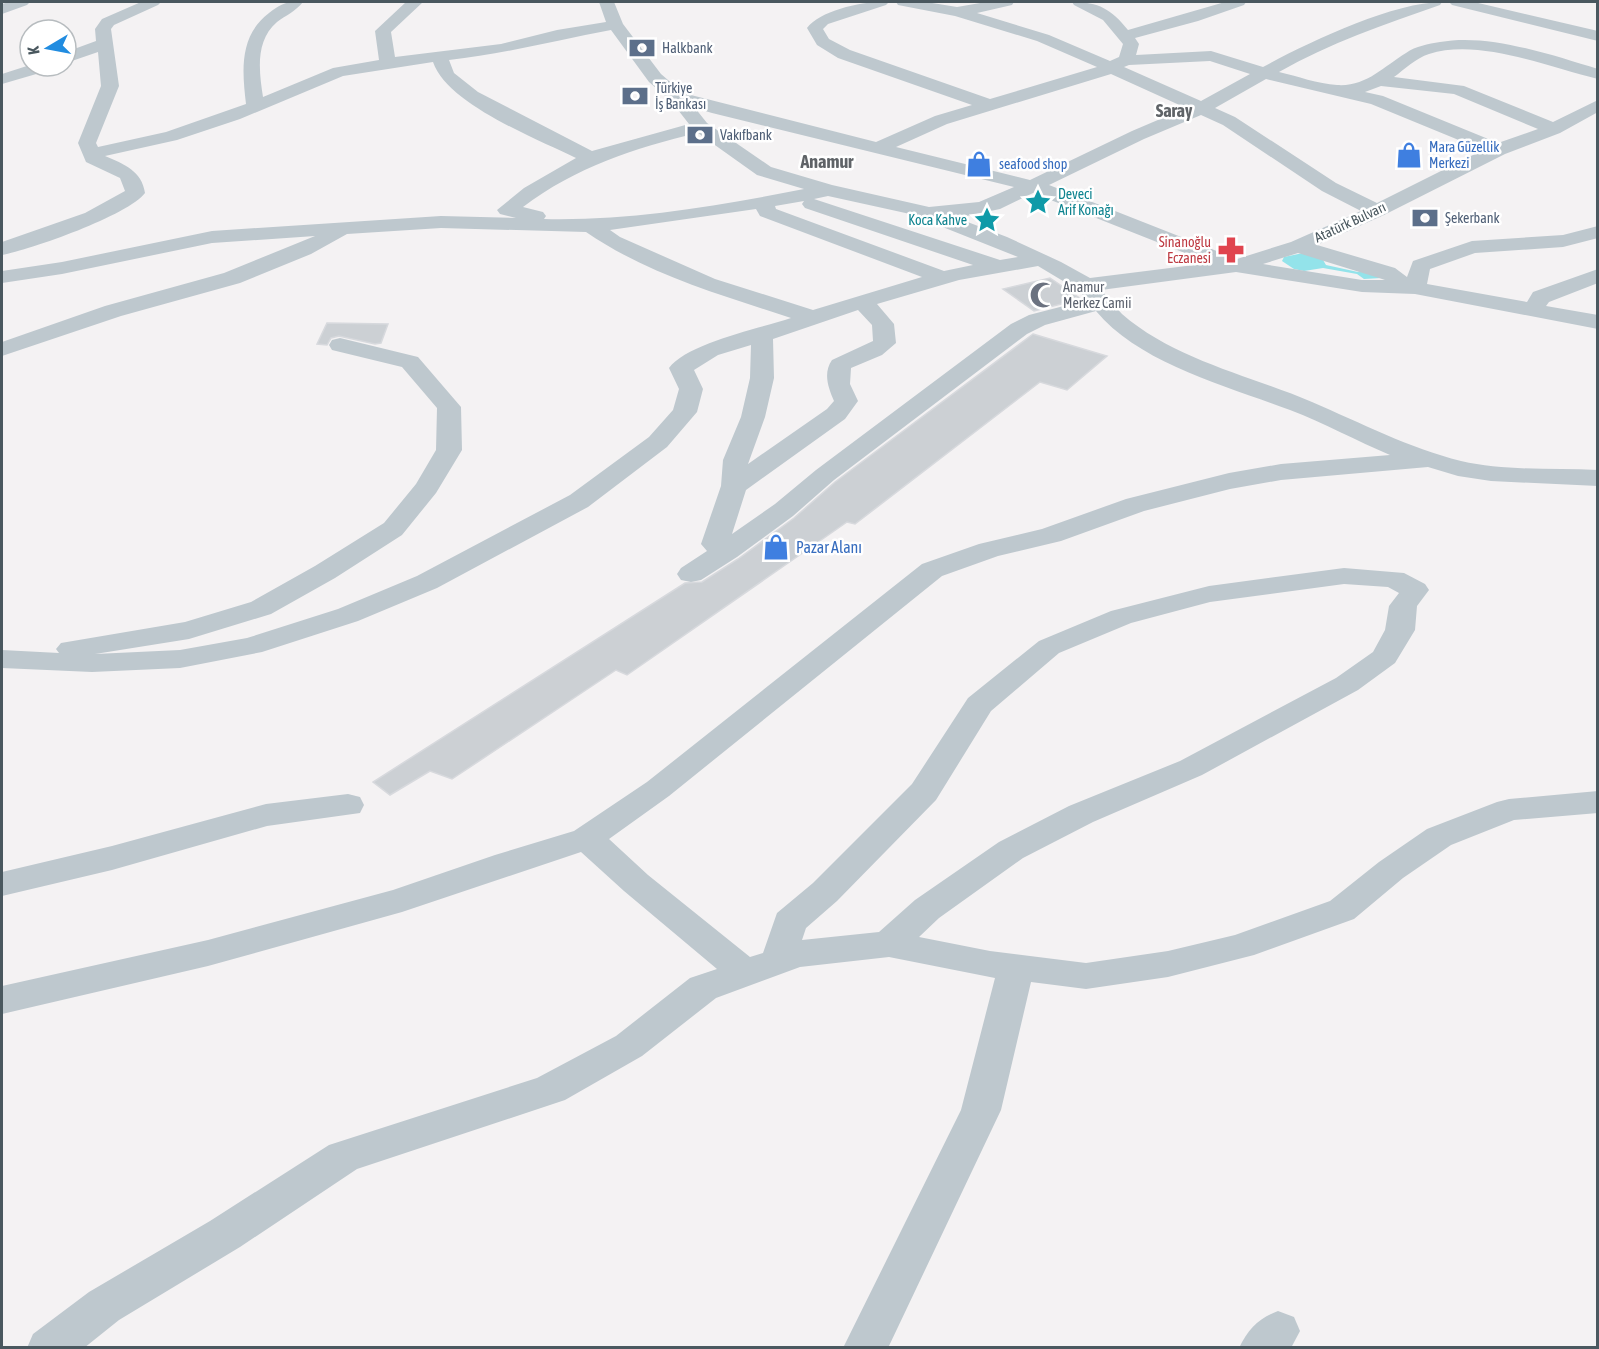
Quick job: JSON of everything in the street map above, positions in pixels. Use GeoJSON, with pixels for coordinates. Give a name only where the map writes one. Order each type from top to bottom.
{"type":"FeatureCollection","features":[{"type":"Feature","properties":{"kind":"street"},"geometry":{"type":"LineString","coordinates":[[2,249],[109,210],[135,193],[132,179],[125,172],[93,158],[87,143],[110,86],[103,29],[108,22],[153,2]]}},
{"type":"Feature","properties":{"kind":"street"},"geometry":{"type":"LineString","coordinates":[[255,106],[250,68],[253,51],[262,29],[295,2]]}},
{"type":"Feature","properties":{"kind":"street"},"geometry":{"type":"LineString","coordinates":[[388,63],[383,31],[415,2]]}},
{"type":"Feature","properties":{"kind":"street"},"geometry":{"type":"LineString","coordinates":[[607,2],[615,26],[655,78],[677,97],[701,127],[764,171],[793,197],[1000,267]]}},
{"type":"Feature","properties":{"kind":"street"},"geometry":{"type":"LineString","coordinates":[[881,2],[822,21],[814,28],[823,42],[844,54],[989,105]]}},
{"type":"Feature","properties":{"kind":"street"},"geometry":{"type":"LineString","coordinates":[[903,2],[958,12],[1118,64],[1200,109],[1229,121],[1329,187],[1377,211]]}},
{"type":"Feature","properties":{"kind":"street"},"geometry":{"type":"LineString","coordinates":[[958,12],[1007,2]]}},
{"type":"Feature","properties":{"kind":"street"},"geometry":{"type":"LineString","coordinates":[[1080,2],[1109,17],[1131,44],[1118,64]]}},
{"type":"Feature","properties":{"kind":"street"},"geometry":{"type":"LineString","coordinates":[[1124,36],[1192,18],[1239,2]]}},
{"type":"Feature","properties":{"kind":"street"},"geometry":{"type":"LineString","coordinates":[[764,171],[828,190],[916,209],[950,213],[971,211],[993,205],[1200,109],[1299,54],[1374,23],[1435,2]]}},
{"type":"Feature","properties":{"kind":"street"},"geometry":{"type":"LineString","coordinates":[[1457,2],[1598,36]]}},
{"type":"Feature","properties":{"kind":"street"},"geometry":{"type":"LineString","coordinates":[[91,154],[171,136],[255,106],[339,72],[388,63],[501,49],[557,35],[615,26]]}},
{"type":"Feature","properties":{"kind":"street"},"geometry":{"type":"LineString","coordinates":[[78,53],[105,43]]}},
{"type":"Feature","properties":{"kind":"street"},"geometry":{"type":"LineString","coordinates":[[1338,91],[1373,84],[1423,50],[1457,46],[1535,57],[1598,74]]}},
{"type":"Feature","properties":{"kind":"street"},"geometry":{"type":"LineString","coordinates":[[881,147],[941,120],[1118,64],[1211,56],[1266,74],[1377,100],[1498,150]]}},
{"type":"Feature","properties":{"kind":"street"},"geometry":{"type":"LineString","coordinates":[[440,57],[447,75],[459,88],[590,157]]}},
{"type":"Feature","properties":{"kind":"street"},"geometry":{"type":"LineString","coordinates":[[2,79],[18,74]]}},
{"type":"Feature","properties":{"kind":"street"},"geometry":{"type":"LineString","coordinates":[[1378,81],[1458,90],[1554,129]]}},
{"type":"Feature","properties":{"kind":"street"},"geometry":{"type":"LineString","coordinates":[[677,97],[1033,186],[1236,266],[1362,286],[1415,288],[1598,321]]}},
{"type":"Feature","properties":{"kind":"street","name":"Atatürk Bulvarı"},"geometry":{"type":"LineString","coordinates":[[691,574],[727,551],[1019,329],[1093,294],[1236,266],[1298,246],[1377,211],[1498,150],[1592,112]]}},
{"type":"Feature","properties":{"kind":"street"},"geometry":{"type":"LineString","coordinates":[[701,127],[628,143],[590,157],[547,179],[507,210],[591,226],[613,241],[698,280],[812,317]]}},
{"type":"Feature","properties":{"kind":"street"},"geometry":{"type":"LineString","coordinates":[[2,277],[62,268],[212,237],[351,226],[441,222],[591,226],[765,204],[828,190]]}},
{"type":"Feature","properties":{"kind":"street"},"geometry":{"type":"LineString","coordinates":[[765,204],[767,212],[944,278]]}},
{"type":"Feature","properties":{"kind":"street"},"geometry":{"type":"LineString","coordinates":[[916,209],[1000,241],[1039,260],[1093,294],[1137,336],[1172,355],[1301,406],[1398,449],[1458,468],[1491,473],[1598,478]]}},
{"type":"Feature","properties":{"kind":"street"},"geometry":{"type":"LineString","coordinates":[[2,349],[113,311],[232,278],[304,250],[351,226]]}},
{"type":"Feature","properties":{"kind":"street"},"geometry":{"type":"LineString","coordinates":[[1415,288],[1420,265],[1472,247],[1563,241],[1598,232]]}},
{"type":"Feature","properties":{"kind":"street"},"geometry":{"type":"LineString","coordinates":[[1298,246],[1387,273],[1415,288]]}},
{"type":"Feature","properties":{"kind":"street"},"geometry":{"type":"LineString","coordinates":[[10,659],[92,663],[180,659],[252,646],[348,615],[427,582],[579,501],[658,442],[685,412],[691,389],[681,368],[710,350],[862,301],[944,278],[1039,260]]}},
{"type":"Feature","properties":{"kind":"street"},"geometry":{"type":"LineString","coordinates":[[1533,309],[1541,297],[1598,275]]}},
{"type":"Feature","properties":{"kind":"street"},"geometry":{"type":"LineString","coordinates":[[735,486],[836,414],[846,401],[838,384],[840,365],[851,358],[874,352],[885,343],[883,324],[862,301]]}},
{"type":"Feature","properties":{"kind":"street"},"geometry":{"type":"LineString","coordinates":[[727,551],[715,544],[735,486],[736,460],[753,417],[762,378],[762,335]]}},
{"type":"Feature","properties":{"kind":"street"},"geometry":{"type":"LineString","coordinates":[[10,659],[189,630],[261,608],[325,572],[393,529],[427,487],[449,450],[449,407],[410,362],[339,345]]}},
{"type":"Feature","properties":{"kind":"street"},"geometry":{"type":"LineString","coordinates":[[2,1000],[208,953],[402,900],[507,863],[586,839],[658,789],[932,570],[989,550],[1051,535],[1135,505],[1229,481],[1281,472],[1429,459]]}},
{"type":"Feature","properties":{"kind":"street"},"geometry":{"type":"LineString","coordinates":[[762,967],[790,922],[825,892],[924,792],[979,705],[1049,647],[1121,617],[1209,594],[1344,576],[1394,579],[1415,590],[1403,606],[1400,630],[1385,657],[1347,684],[1191,768],[1081,814],[1011,850],[927,909],[889,944]]}},
{"type":"Feature","properties":{"kind":"street"},"geometry":{"type":"LineString","coordinates":[[50,1347],[104,1306],[225,1234],[343,1157],[551,1089],[629,1046],[703,988],[797,954],[889,944],[1016,967],[1086,976],[1168,964],[1241,946],[1342,910],[1391,870],[1439,837],[1509,810],[1598,802]]}},
{"type":"Feature","properties":{"kind":"street"},"geometry":{"type":"LineString","coordinates":[[2,884],[112,858],[266,815],[348,805]]}},
{"type":"Feature","properties":{"kind":"street"},"geometry":{"type":"LineString","coordinates":[[586,839],[606,854],[636,883],[762,967]]}},
{"type":"Feature","properties":{"kind":"street"},"geometry":{"type":"LineString","coordinates":[[865,1347],[981,1110],[1016,967]]}},
{"type":"Feature","properties":{"kind":"water"},"geometry":{"type":"Polygon","coordinates":[[[1303,253],[1323,260],[1326,265],[1358,272],[1362,270],[1381,278],[1364,279],[1357,274],[1323,268],[1304,271],[1294,269],[1282,261],[1284,257],[1303,253]]]}},
{"type":"Feature","properties":{"kind":"building","name":"Anamur Merkez Camii"},"geometry":{"type":"Polygon","coordinates":[[[1050,278],[1081,299],[1034,311],[1003,289],[1050,278]]]}},
{"type":"Feature","properties":{"kind":"building"},"geometry":{"type":"Polygon","coordinates":[[[327,323],[388,324],[381,343],[375,344],[339,336],[331,338],[327,345],[317,344],[327,323]]]}},
{"type":"Feature","properties":{"kind":"building","name":"Pazar Alanı"},"geometry":{"type":"Polygon","coordinates":[[[1033,334],[1107,356],[1067,390],[1040,382],[855,524],[847,522],[627,675],[616,670],[452,779],[430,771],[390,795],[373,782],[685,583],[702,582],[738,559],[794,518],[835,482],[1033,334]]]}},
{"type":"Feature","properties":{"kind":"place","name":"Halkbank"},"geometry":{"type":"Point","coordinates":[642,48]}},
{"type":"Feature","properties":{"kind":"place","name":"Türkiye İş Bankası"},"geometry":{"type":"Point","coordinates":[635,96]}},
{"type":"Feature","properties":{"kind":"place","name":"Vakıfbank"},"geometry":{"type":"Point","coordinates":[700,135]}},
{"type":"Feature","properties":{"kind":"place","name":"Mara Güzellik Merkezi"},"geometry":{"type":"Point","coordinates":[1409,155]}},
{"type":"Feature","properties":{"kind":"place","name":"seafood shop"},"geometry":{"type":"Point","coordinates":[979,164]}},
{"type":"Feature","properties":{"kind":"place","name":"Deveci Arif Konağı"},"geometry":{"type":"Point","coordinates":[1038,202]}},
{"type":"Feature","properties":{"kind":"place","name":"Şekerbank"},"geometry":{"type":"Point","coordinates":[1425,218]}},
{"type":"Feature","properties":{"kind":"place","name":"Koca Kahve"},"geometry":{"type":"Point","coordinates":[987,220]}},
{"type":"Feature","properties":{"kind":"place","name":"Sinanoğlu Eczanesi"},"geometry":{"type":"Point","coordinates":[1231,250]}},
{"type":"Feature","properties":{"kind":"place","name":"Anamur Merkez Camii"},"geometry":{"type":"Point","coordinates":[1043,295]}},
{"type":"Feature","properties":{"kind":"place","name":"Pazar Alanı"},"geometry":{"type":"Point","coordinates":[776,547]}},
{"type":"Feature","properties":{"kind":"district","name":"Saray"},"geometry":{"type":"Point","coordinates":[1174,111]}},
{"type":"Feature","properties":{"kind":"district","name":"Anamur"},"geometry":{"type":"Point","coordinates":[827,162]}}]}
